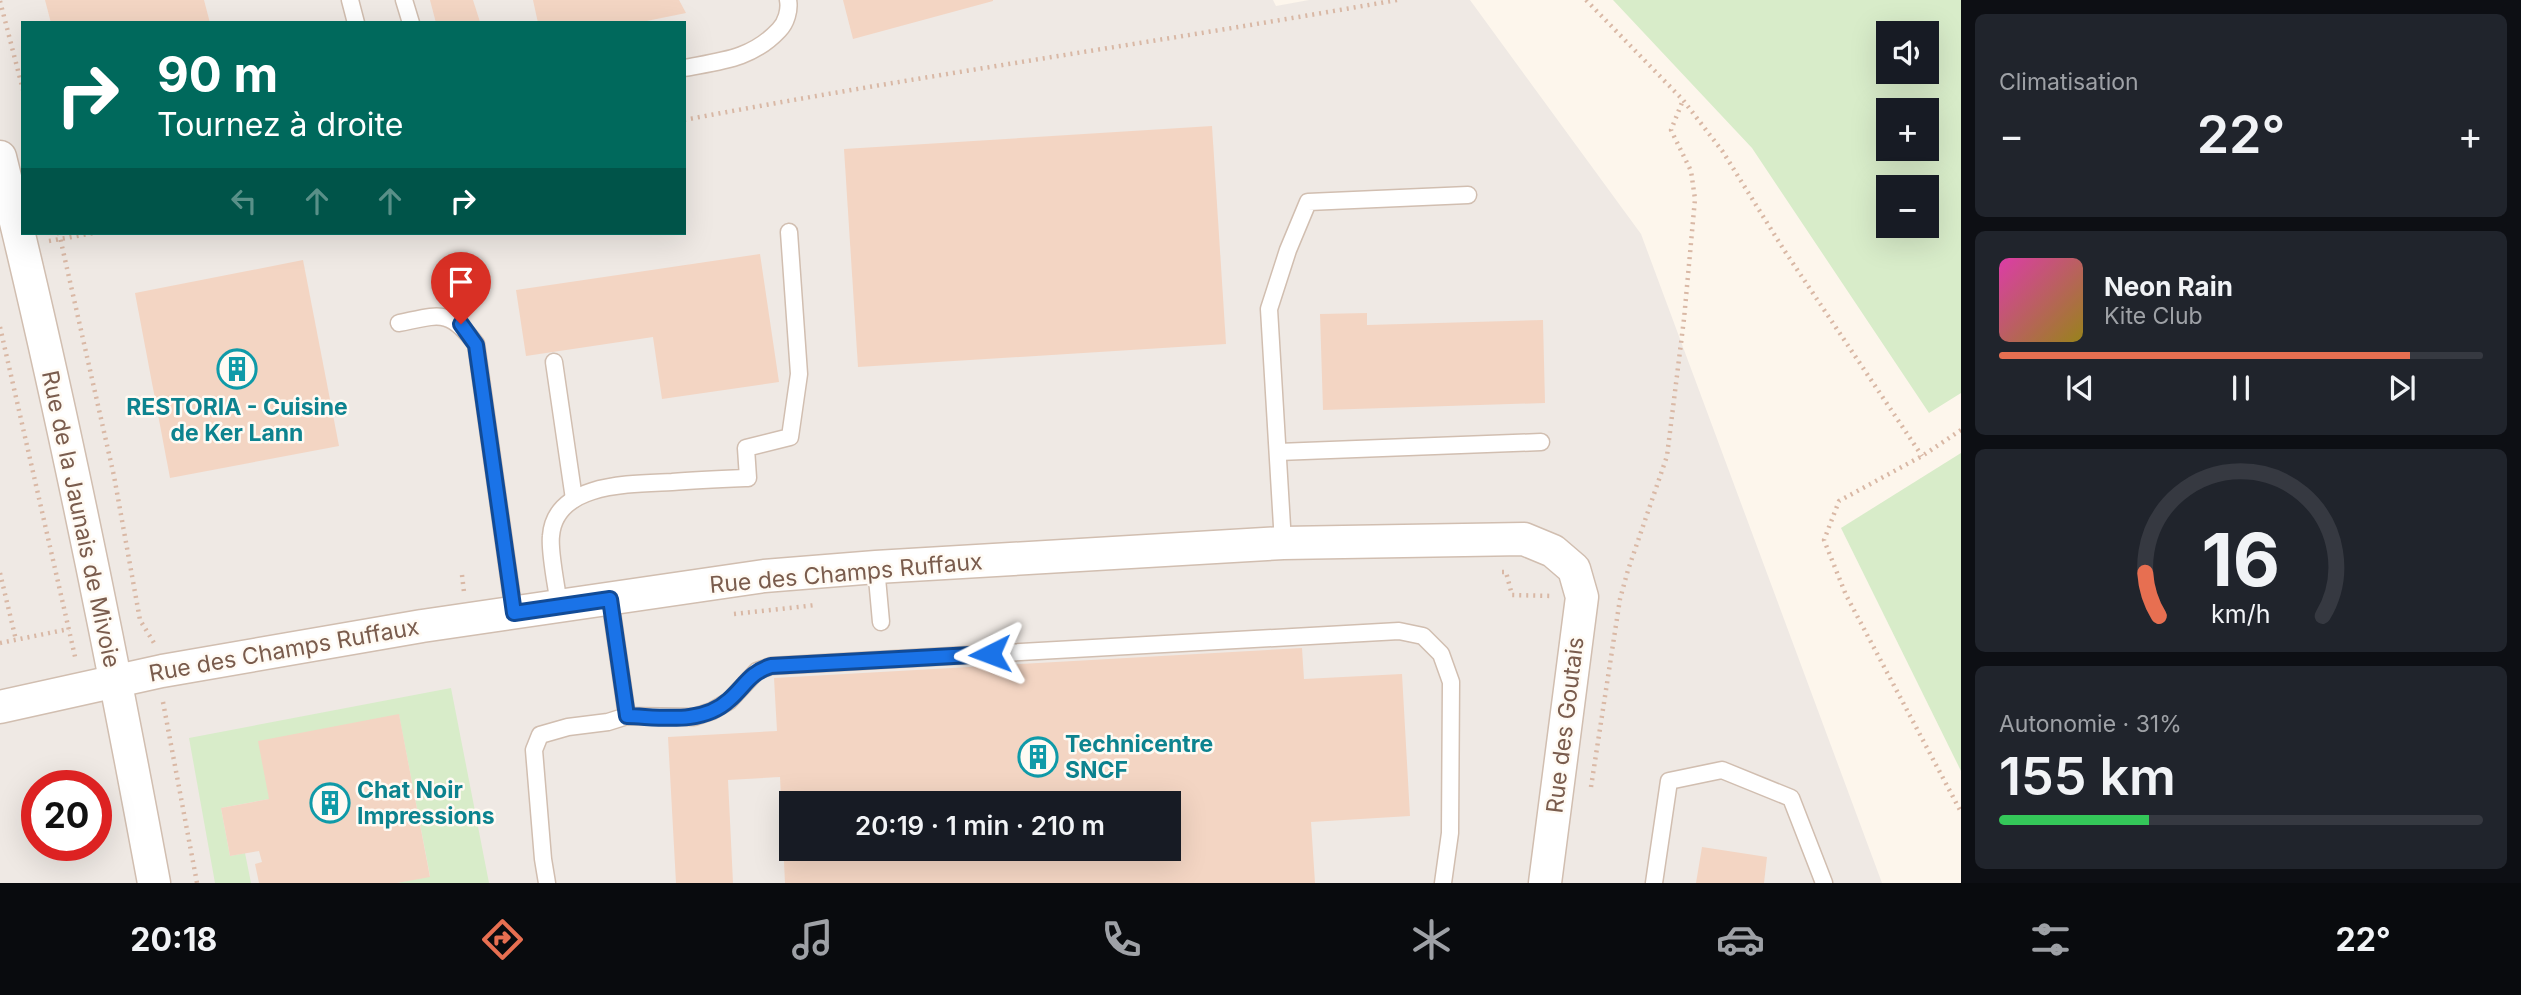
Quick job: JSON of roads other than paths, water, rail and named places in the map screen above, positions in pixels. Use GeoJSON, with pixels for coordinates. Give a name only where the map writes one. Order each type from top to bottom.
{"type":"FeatureCollection","features":[{"type":"Feature","properties":{"kind":"street","name":"Rue de la Jaunais de Mivoie"},"geometry":{"type":"LineString","coordinates":[[0,157],[23,247],[116,681],[154,883]]}},
{"type":"Feature","properties":{"kind":"street","name":"Rue des Champs Ruffaux"},"geometry":{"type":"LineString","coordinates":[[0,706],[162,671],[285,649],[764,576],[876,567],[1283,543],[1524,539],[1553,551],[1578,583]]}},
{"type":"Feature","properties":{"kind":"street","name":"Rue des Goutais"},"geometry":{"type":"LineString","coordinates":[[1545,883],[1578,583]]}},
{"type":"Feature","properties":{"kind":"lane"},"geometry":{"type":"LineString","coordinates":[[350,0],[355,21]]}},
{"type":"Feature","properties":{"kind":"lane"},"geometry":{"type":"LineString","coordinates":[[404,0],[410,21]]}},
{"type":"Feature","properties":{"kind":"lane"},"geometry":{"type":"LineString","coordinates":[[686,68],[742,57],[766,44],[785,24],[788,0]]}},
{"type":"Feature","properties":{"kind":"lane"},"geometry":{"type":"LineString","coordinates":[[1283,543],[1269,309],[1288,250],[1308,202],[1468,195]]}},
{"type":"Feature","properties":{"kind":"lane"},"geometry":{"type":"LineString","coordinates":[[559,606],[551,536],[558,513],[574,499],[599,488],[629,484],[748,478],[746,448],[790,437],[799,374],[789,232]]}},
{"type":"Feature","properties":{"kind":"lane"},"geometry":{"type":"LineString","coordinates":[[398,323],[440,315],[461,324],[476,345],[514,613]]}},
{"type":"Feature","properties":{"kind":"lane"},"geometry":{"type":"LineString","coordinates":[[554,362],[574,499]]}},
{"type":"Feature","properties":{"kind":"lane"},"geometry":{"type":"LineString","coordinates":[[1278,452],[1541,442]]}},
{"type":"Feature","properties":{"kind":"lane"},"geometry":{"type":"LineString","coordinates":[[876,567],[881,622]]}},
{"type":"Feature","properties":{"kind":"lane"},"geometry":{"type":"LineString","coordinates":[[610,599],[627,716]]}},
{"type":"Feature","properties":{"kind":"lane"},"geometry":{"type":"LineString","coordinates":[[547,883],[542,859],[534,750],[540,735],[627,716],[694,717],[729,701],[757,671],[771,666],[1399,631],[1423,636],[1441,654],[1451,682],[1450,833],[1443,883]]}},
{"type":"Feature","properties":{"kind":"lane"},"geometry":{"type":"LineString","coordinates":[[1654,883],[1669,781],[1722,770],[1791,798],[1824,883]]}},
{"type":"Feature","properties":{"kind":"place","name":"RESTORIA - Cuisine de Ker Lann"},"geometry":{"type":"Point","coordinates":[237,369]}},
{"type":"Feature","properties":{"kind":"place","name":"Technicentre SNCF"},"geometry":{"type":"Point","coordinates":[1038,757]}},
{"type":"Feature","properties":{"kind":"place","name":"Chat Noir Impressions"},"geometry":{"type":"Point","coordinates":[330,803]}}]}
